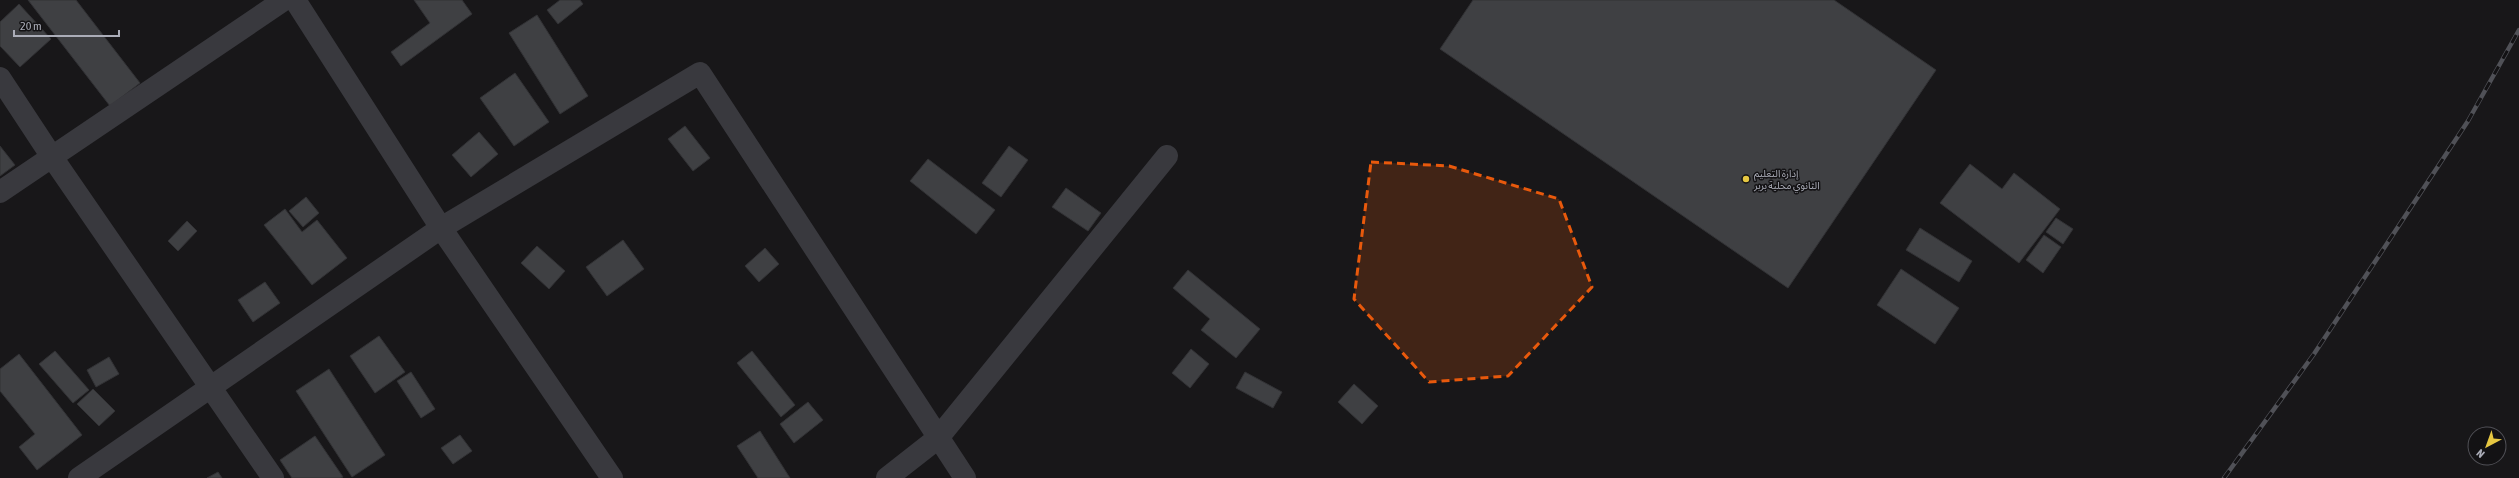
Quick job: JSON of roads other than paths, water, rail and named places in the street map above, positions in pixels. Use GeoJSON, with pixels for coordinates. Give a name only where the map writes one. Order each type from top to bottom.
{"type":"FeatureCollection","features":[{"type":"Feature","properties":{"kind":"street"},"geometry":{"type":"LineString","coordinates":[[0,192],[284,0]]}},
{"type":"Feature","properties":{"kind":"street"},"geometry":{"type":"LineString","coordinates":[[295,0],[441,228],[612,478]]}},
{"type":"Feature","properties":{"kind":"street"},"geometry":{"type":"LineString","coordinates":[[79,478],[441,228],[700,73],[965,478]]}},
{"type":"Feature","properties":{"kind":"street"},"geometry":{"type":"LineString","coordinates":[[0,78],[52,157],[212,387],[273,478]]}},
{"type":"Feature","properties":{"kind":"street"},"geometry":{"type":"LineString","coordinates":[[887,478],[938,438],[1167,156]]}},
{"type":"Feature","properties":{"kind":"railway"},"geometry":{"type":"LineString","coordinates":[[2224,478],[2314,354],[2468,121],[2519,30]]}},
{"type":"Feature","properties":{"kind":"place","name":"إدارة التعليم الثانوي محلية بربر"},"geometry":{"type":"Point","coordinates":[1746,179]}}]}
